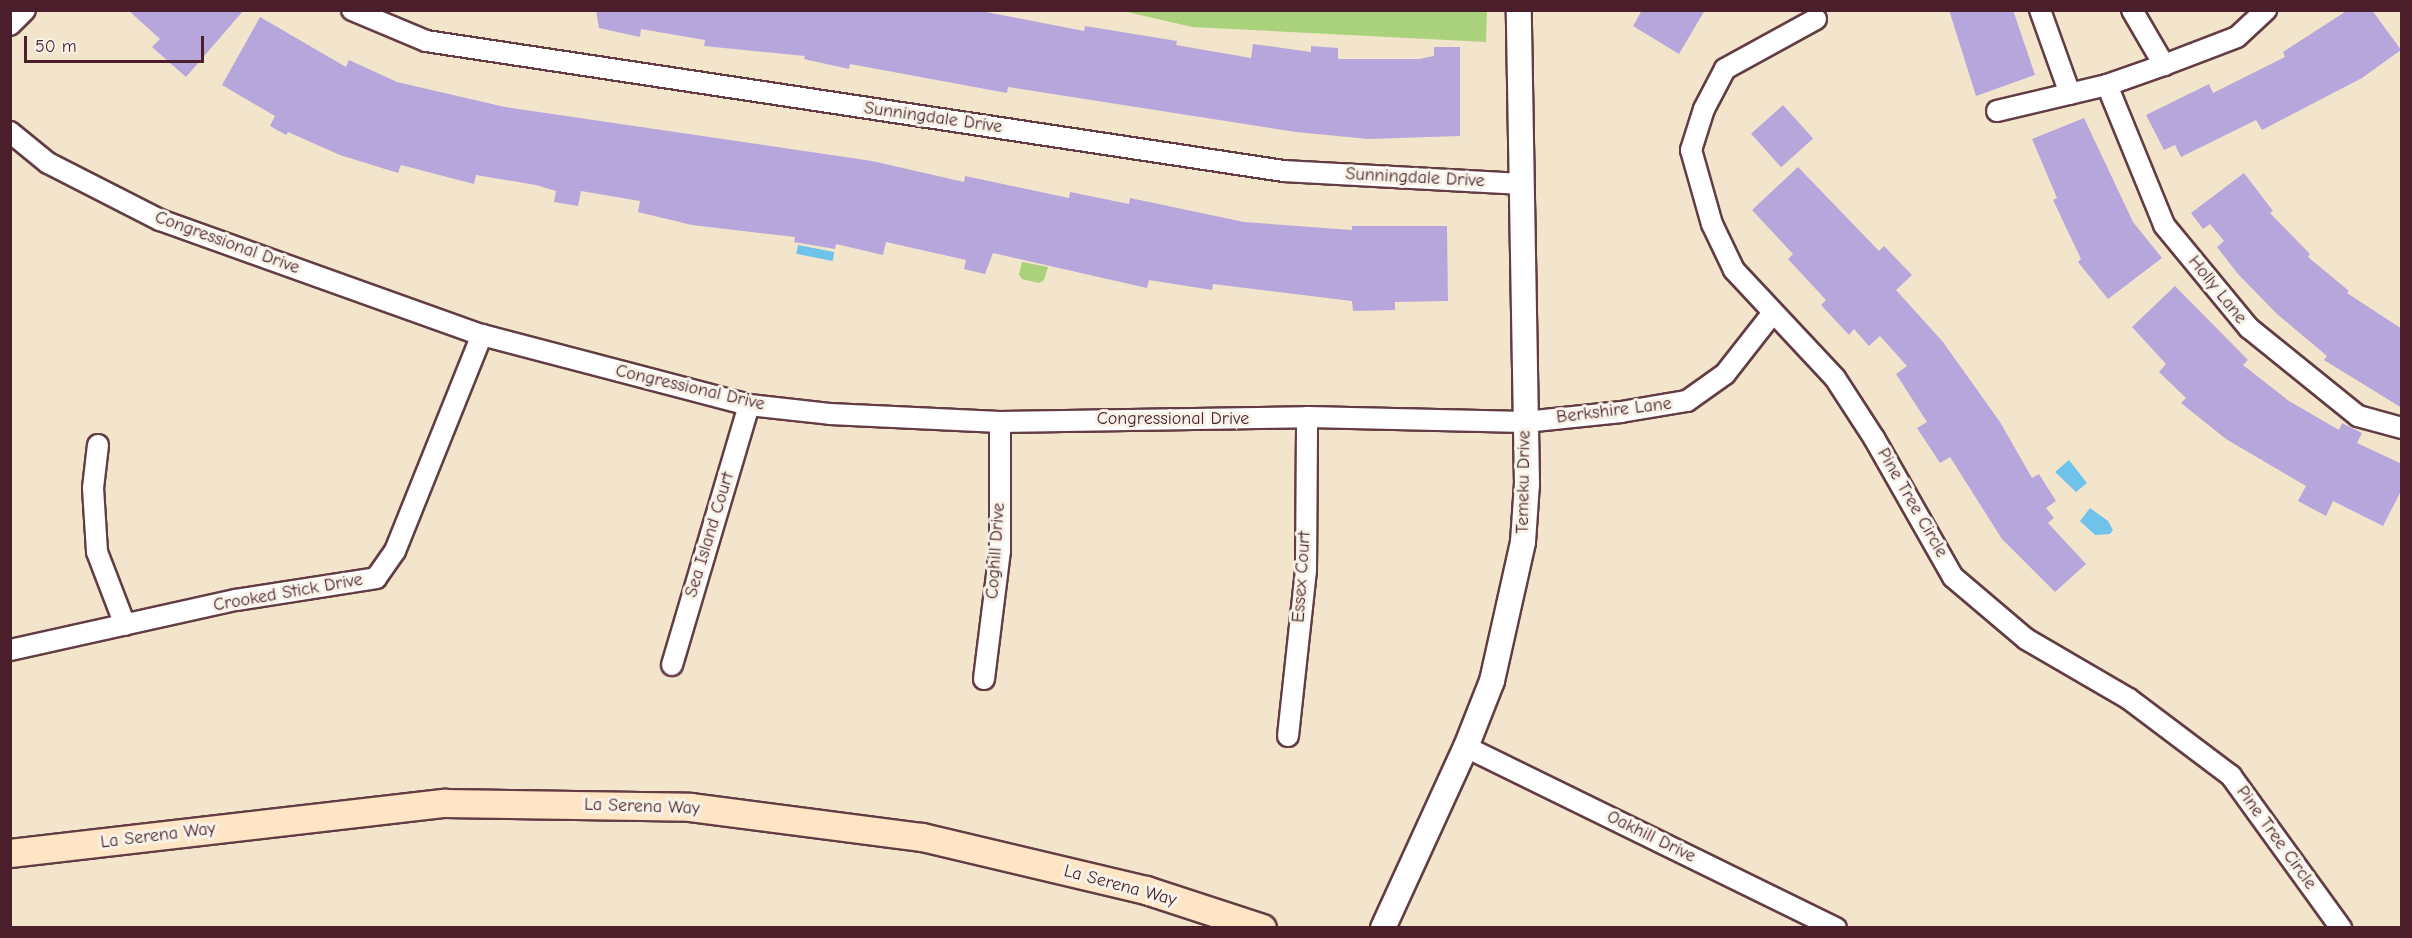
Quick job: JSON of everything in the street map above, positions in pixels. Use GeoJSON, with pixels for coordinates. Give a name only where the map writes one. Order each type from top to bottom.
{"type":"FeatureCollection","features":[{"type":"Feature","properties":{"kind":"main road","name":"La Serena Way"},"geometry":{"type":"LineString","coordinates":[[10,853],[444,803],[690,807],[922,837],[1146,890],[1262,927]]}},
{"type":"Feature","properties":{"kind":"street"},"geometry":{"type":"LineString","coordinates":[[10,25],[25,10]]}},
{"type":"Feature","properties":{"kind":"street","name":"Sunningdale Drive"},"geometry":{"type":"LineString","coordinates":[[352,10],[426,41],[1284,171],[1522,184]]}},
{"type":"Feature","properties":{"kind":"street","name":"Temeku Drive"},"geometry":{"type":"LineString","coordinates":[[1383,927],[1466,747],[1492,681],[1513,598],[1523,542],[1525,422],[1519,10]]}},
{"type":"Feature","properties":{"kind":"street"},"geometry":{"type":"LineString","coordinates":[[2040,10],[2070,94]]}},
{"type":"Feature","properties":{"kind":"street"},"geometry":{"type":"LineString","coordinates":[[2132,10],[2164,65]]}},
{"type":"Feature","properties":{"kind":"street"},"geometry":{"type":"LineString","coordinates":[[1997,111],[2107,86],[2164,65],[2237,37],[2266,10]]}},
{"type":"Feature","properties":{"kind":"street","name":"Pine Tree Circle"},"geometry":{"type":"LineString","coordinates":[[1816,19],[1725,69],[1704,109],[1691,150],[1712,224],[1734,270],[1772,314],[1834,378],[1874,438],[1953,576],[2026,639],[2129,699],[2231,776],[2341,927]]}},
{"type":"Feature","properties":{"kind":"street","name":"Holly Lane"},"geometry":{"type":"LineString","coordinates":[[2107,86],[2164,225],[2249,328],[2358,416],[2402,428]]}},
{"type":"Feature","properties":{"kind":"street","name":"Congressional Drive"},"geometry":{"type":"LineString","coordinates":[[10,132],[48,163],[160,220],[482,335],[749,405],[830,414],[1000,422],[1306,417],[1525,422]]}},
{"type":"Feature","properties":{"kind":"street","name":"Berkshire Lane"},"geometry":{"type":"LineString","coordinates":[[1525,422],[1687,401],[1725,374],[1772,314]]}},
{"type":"Feature","properties":{"kind":"street","name":"Crooked Stick Drive"},"geometry":{"type":"LineString","coordinates":[[10,650],[236,600],[376,578],[395,551],[482,335]]}},
{"type":"Feature","properties":{"kind":"street","name":"Sea Island Court"},"geometry":{"type":"LineString","coordinates":[[672,665],[749,405]]}},
{"type":"Feature","properties":{"kind":"street","name":"Essex Court"},"geometry":{"type":"LineString","coordinates":[[1288,736],[1306,571],[1306,417]]}},
{"type":"Feature","properties":{"kind":"street","name":"Coghill Drive"},"geometry":{"type":"LineString","coordinates":[[984,679],[1000,551],[1000,422]]}},
{"type":"Feature","properties":{"kind":"street"},"geometry":{"type":"LineString","coordinates":[[98,445],[93,488],[97,552],[125,625]]}},
{"type":"Feature","properties":{"kind":"street","name":"Oakhill Drive"},"geometry":{"type":"LineString","coordinates":[[1466,747],[1836,927]]}},
{"type":"Feature","properties":{"kind":"green space"},"geometry":{"type":"Polygon","coordinates":[[[1487,10],[1486,42],[1192,27],[1123,11],[1487,10]]]}},
{"type":"Feature","properties":{"kind":"green space"},"geometry":{"type":"Polygon","coordinates":[[[1022,262],[1048,267],[1044,280],[1039,283],[1022,279],[1019,275],[1022,262]]]}},
{"type":"Feature","properties":{"kind":"water"},"geometry":{"type":"Polygon","coordinates":[[[798,245],[834,252],[833,261],[796,254],[798,245]]]}},
{"type":"Feature","properties":{"kind":"water"},"geometry":{"type":"Polygon","coordinates":[[[2069,460],[2087,483],[2076,492],[2055,472],[2069,460]]]}},
{"type":"Feature","properties":{"kind":"water"},"geometry":{"type":"Polygon","coordinates":[[[2090,508],[2108,521],[2113,530],[2110,534],[2095,535],[2080,521],[2090,508]]]}},
{"type":"Feature","properties":{"kind":"building"},"geometry":{"type":"Polygon","coordinates":[[[128,10],[244,10],[186,77],[152,47],[160,39],[128,10]]]}},
{"type":"Feature","properties":{"kind":"building"},"geometry":{"type":"Polygon","coordinates":[[[596,10],[976,10],[1084,31],[1085,26],[1177,41],[1176,45],[1251,58],[1253,44],[1311,52],[1311,46],[1338,48],[1338,59],[1419,59],[1434,56],[1434,47],[1460,47],[1460,136],[1368,139],[1296,132],[1008,87],[1007,93],[850,64],[849,69],[804,59],[805,56],[704,46],[705,40],[641,29],[640,37],[599,28],[596,10]]]}},
{"type":"Feature","properties":{"kind":"building"},"geometry":{"type":"Polygon","coordinates":[[[1642,10],[1705,10],[1679,54],[1633,26],[1642,10]]]}},
{"type":"Feature","properties":{"kind":"building"},"geometry":{"type":"Polygon","coordinates":[[[1949,10],[2013,10],[2035,75],[1976,96],[1949,10]]]}},
{"type":"Feature","properties":{"kind":"building"},"geometry":{"type":"Polygon","coordinates":[[[2348,10],[2372,10],[2401,50],[2362,78],[2262,130],[2256,120],[2181,157],[2175,145],[2164,150],[2146,115],[2209,84],[2213,93],[2285,57],[2283,52],[2348,10]]]}},
{"type":"Feature","properties":{"kind":"building"},"geometry":{"type":"Polygon","coordinates":[[[260,17],[346,67],[349,60],[397,82],[505,107],[872,161],[964,182],[965,176],[1069,198],[1070,192],[1129,204],[1130,198],[1244,222],[1352,230],[1352,226],[1447,226],[1448,301],[1395,302],[1395,310],[1353,311],[1352,301],[1213,284],[1212,290],[1149,280],[1147,288],[993,253],[985,274],[964,269],[966,260],[886,242],[883,255],[836,244],[835,249],[794,242],[795,237],[692,225],[638,212],[640,201],[581,191],[578,206],[554,202],[556,191],[536,185],[476,175],[474,184],[401,165],[398,173],[340,155],[288,132],[286,135],[270,126],[275,116],[222,85],[260,17]]]}},
{"type":"Feature","properties":{"kind":"building"},"geometry":{"type":"Polygon","coordinates":[[[1783,105],[1813,138],[1781,167],[1751,134],[1783,105]]]}},
{"type":"Feature","properties":{"kind":"building"},"geometry":{"type":"Polygon","coordinates":[[[2084,118],[2133,222],[2162,258],[2108,299],[2078,262],[2081,259],[2053,200],[2057,198],[2032,139],[2084,118]]]}},
{"type":"Feature","properties":{"kind":"building"},"geometry":{"type":"Polygon","coordinates":[[[1798,167],[1879,251],[1884,246],[1912,275],[1896,290],[1943,342],[2000,422],[2032,478],[2039,474],[2056,501],[2046,508],[2054,518],[2048,523],[2086,564],[2055,592],[2002,539],[1950,457],[1940,463],[1917,428],[1927,422],[1896,374],[1907,366],[1880,336],[1869,346],[1854,329],[1849,335],[1821,305],[1826,300],[1788,259],[1793,254],[1752,210],[1798,167]]]}},
{"type":"Feature","properties":{"kind":"building"},"geometry":{"type":"Polygon","coordinates":[[[2244,173],[2273,211],[2270,213],[2310,254],[2308,257],[2349,291],[2347,293],[2402,329],[2402,408],[2324,360],[2327,356],[2277,314],[2238,274],[2217,247],[2224,241],[2210,224],[2203,229],[2191,213],[2244,173]]]}},
{"type":"Feature","properties":{"kind":"building"},"geometry":{"type":"Polygon","coordinates":[[[2175,286],[2248,360],[2243,365],[2289,401],[2339,430],[2342,423],[2362,433],[2357,443],[2402,464],[2402,489],[2383,526],[2333,501],[2326,516],[2298,501],[2306,486],[2226,439],[2181,403],[2186,398],[2159,372],[2166,364],[2132,327],[2175,286]]]}}]}
